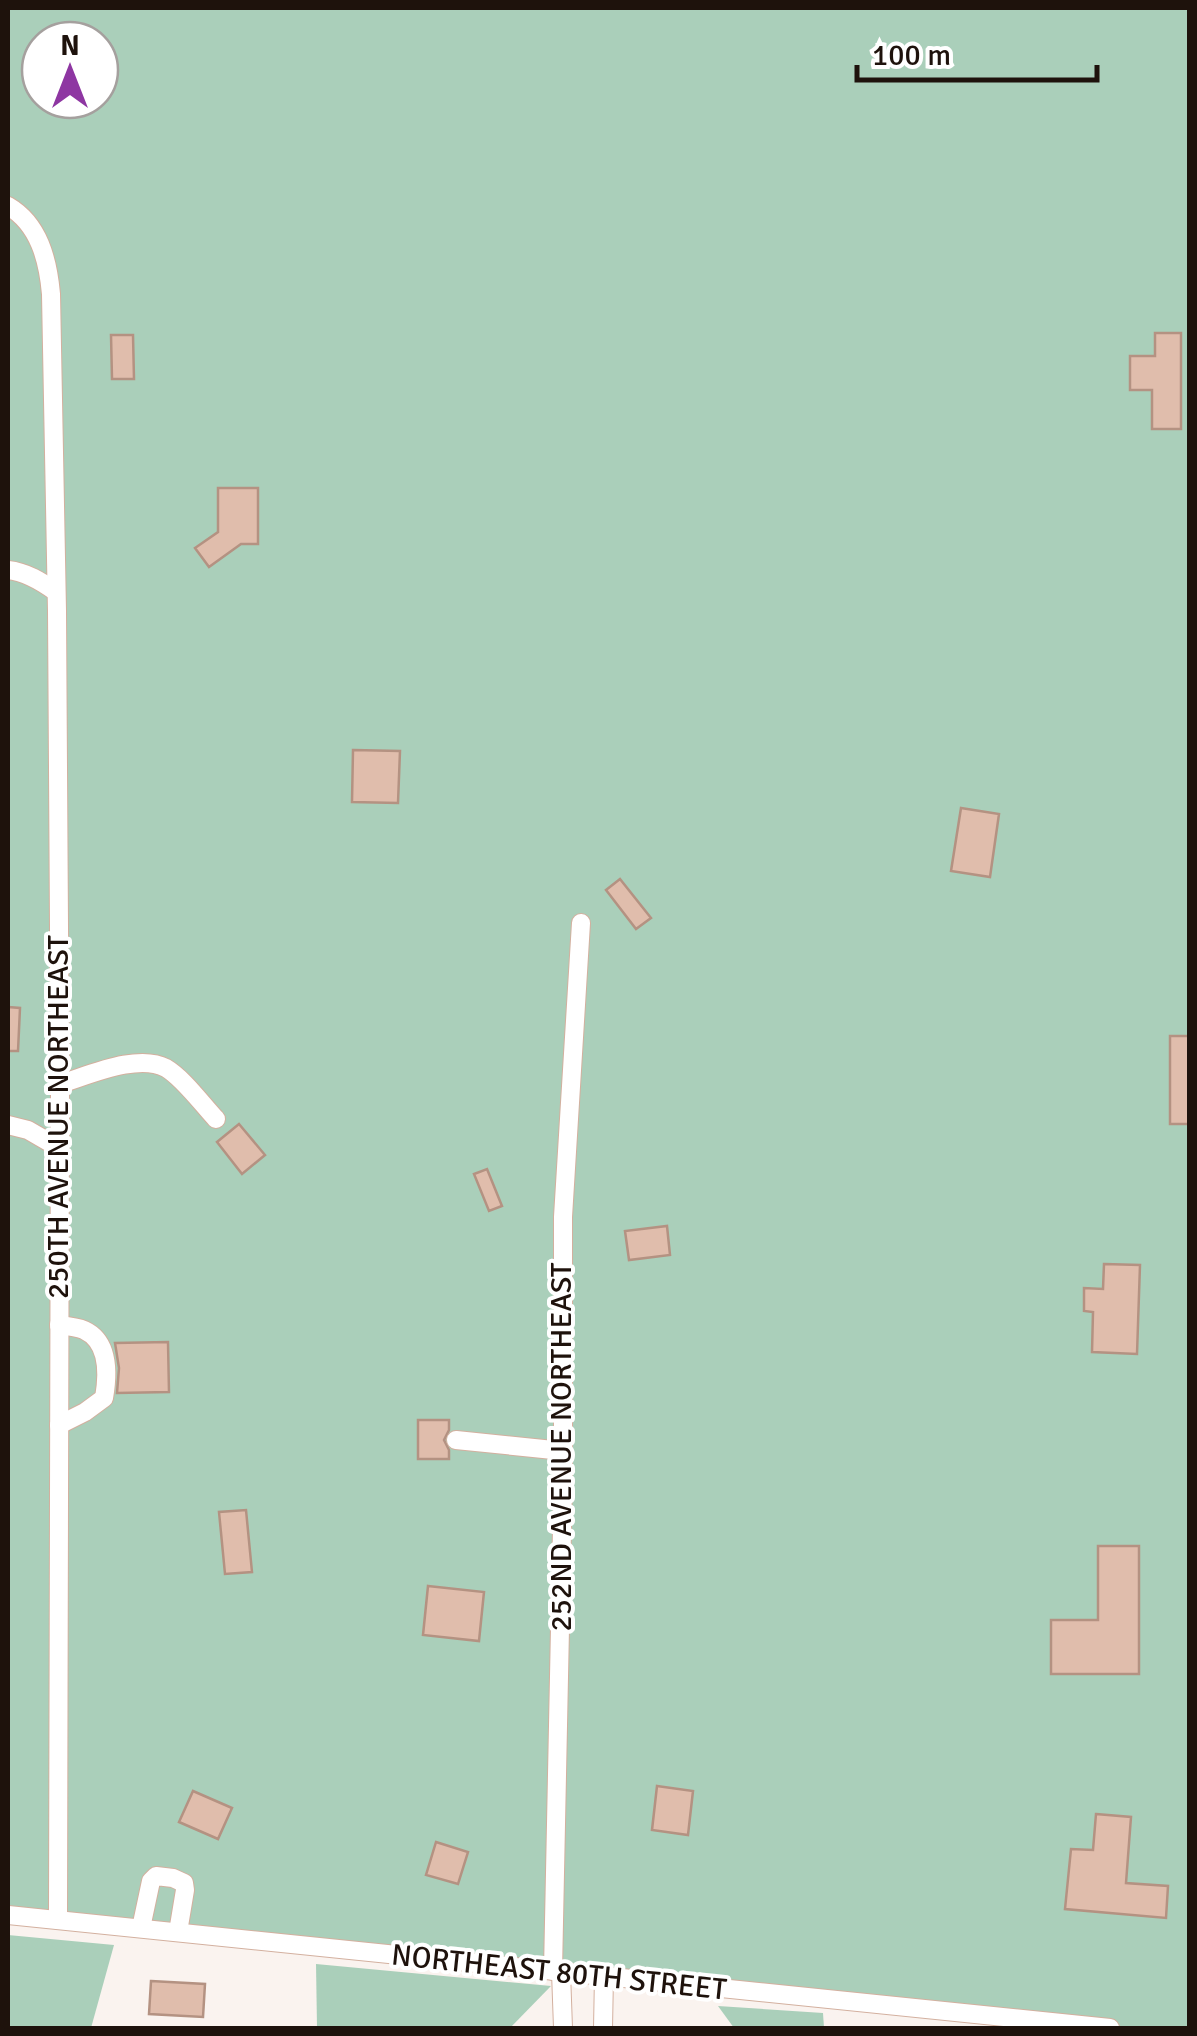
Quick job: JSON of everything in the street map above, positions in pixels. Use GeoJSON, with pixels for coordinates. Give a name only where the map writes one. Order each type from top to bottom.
{"type":"FeatureCollection","features":[{"type":"Feature","properties":{"kind":"street","name":"250TH AVENUE NORTHEAST"},"geometry":{"type":"LineString","coordinates":[[9,211],[22,216],[44,254],[51,314],[60,1084],[58,1920]]}},
{"type":"Feature","properties":{"kind":"street"},"geometry":{"type":"LineString","coordinates":[[8,570],[40,580],[56,592]]}},
{"type":"Feature","properties":{"kind":"street","name":"252ND AVENUE NORTHEAST"},"geometry":{"type":"LineString","coordinates":[[564,2028],[557,1971],[563,1217],[581,922]]}},
{"type":"Feature","properties":{"kind":"street"},"geometry":{"type":"LineString","coordinates":[[60,1084],[132,1062],[153,1063],[170,1070],[216,1119]]}},
{"type":"Feature","properties":{"kind":"street"},"geometry":{"type":"LineString","coordinates":[[8,1125],[28,1130],[60,1148]]}},
{"type":"Feature","properties":{"kind":"street"},"geometry":{"type":"LineString","coordinates":[[59,1425],[104,1398],[107,1378],[106,1358],[92,1334],[82,1328],[60,1325]]}},
{"type":"Feature","properties":{"kind":"street"},"geometry":{"type":"LineString","coordinates":[[456,1440],[563,1451]]}},
{"type":"Feature","properties":{"kind":"street"},"geometry":{"type":"LineString","coordinates":[[141,1928],[151,1881],[156,1876],[184,1883],[178,1932]]}},
{"type":"Feature","properties":{"kind":"street","name":"NORTHEAST 80TH STREET"},"geometry":{"type":"LineString","coordinates":[[8,1915],[1110,2028]]}},
{"type":"Feature","properties":{"kind":"street"},"geometry":{"type":"LineString","coordinates":[[603,2028],[604,1976]]}},
{"type":"Feature","properties":{"kind":"green space"},"geometry":{"type":"Polygon","coordinates":[[[8,8],[1189,8],[1189,2028],[1110,2028],[8,1915],[8,8]]]}},
{"type":"Feature","properties":{"kind":"green space"},"geometry":{"type":"Polygon","coordinates":[[[8,1935],[114,1945],[91,2028],[8,2028],[8,1935]]]}},
{"type":"Feature","properties":{"kind":"green space"},"geometry":{"type":"Polygon","coordinates":[[[316,1964],[551,1986],[510,2028],[317,2028],[316,1964]]]}},
{"type":"Feature","properties":{"kind":"green space"},"geometry":{"type":"Polygon","coordinates":[[[718,2006],[823,2013],[824,2028],[734,2028],[718,2006]]]}},
{"type":"Feature","properties":{"kind":"building"},"geometry":{"type":"Polygon","coordinates":[[[1155,333],[1181,333],[1181,429],[1152,429],[1152,390],[1130,390],[1130,356],[1155,356],[1155,333]]]}},
{"type":"Feature","properties":{"kind":"building"},"geometry":{"type":"Polygon","coordinates":[[[111,335],[133,335],[134,379],[112,379],[111,335]]]}},
{"type":"Feature","properties":{"kind":"building"},"geometry":{"type":"Polygon","coordinates":[[[218,488],[258,488],[258,544],[241,544],[209,567],[195,548],[218,532],[218,488]]]}},
{"type":"Feature","properties":{"kind":"building"},"geometry":{"type":"Polygon","coordinates":[[[353,750],[400,751],[398,803],[352,802],[353,750]]]}},
{"type":"Feature","properties":{"kind":"building"},"geometry":{"type":"Polygon","coordinates":[[[961,808],[999,814],[990,877],[951,871],[961,808]]]}},
{"type":"Feature","properties":{"kind":"building"},"geometry":{"type":"Polygon","coordinates":[[[620,879],[651,918],[636,929],[606,890],[620,879]]]}},
{"type":"Feature","properties":{"kind":"building"},"geometry":{"type":"Polygon","coordinates":[[[8,1007],[20,1008],[18,1051],[8,1051],[8,1007]]]}},
{"type":"Feature","properties":{"kind":"building"},"geometry":{"type":"Polygon","coordinates":[[[1170,1036],[1190,1036],[1190,1124],[1170,1124],[1170,1036]]]}},
{"type":"Feature","properties":{"kind":"building"},"geometry":{"type":"Polygon","coordinates":[[[239,1124],[265,1155],[242,1174],[217,1142],[239,1124]]]}},
{"type":"Feature","properties":{"kind":"building"},"geometry":{"type":"Polygon","coordinates":[[[487,1169],[502,1206],[489,1211],[474,1174],[487,1169]]]}},
{"type":"Feature","properties":{"kind":"building"},"geometry":{"type":"Polygon","coordinates":[[[667,1226],[670,1255],[629,1260],[625,1231],[667,1226]]]}},
{"type":"Feature","properties":{"kind":"building"},"geometry":{"type":"Polygon","coordinates":[[[1104,1264],[1140,1265],[1137,1354],[1092,1352],[1093,1312],[1084,1311],[1084,1288],[1103,1289],[1104,1264]]]}},
{"type":"Feature","properties":{"kind":"building"},"geometry":{"type":"Polygon","coordinates":[[[168,1342],[169,1392],[117,1393],[115,1343],[168,1342]]]}},
{"type":"Feature","properties":{"kind":"building"},"geometry":{"type":"Polygon","coordinates":[[[418,1420],[449,1420],[444,1440],[449,1459],[418,1459],[418,1420]]]}},
{"type":"Feature","properties":{"kind":"building"},"geometry":{"type":"Polygon","coordinates":[[[246,1510],[252,1572],[225,1574],[219,1512],[246,1510]]]}},
{"type":"Feature","properties":{"kind":"building"},"geometry":{"type":"Polygon","coordinates":[[[1098,1546],[1139,1546],[1139,1674],[1051,1674],[1051,1620],[1098,1620],[1098,1546]]]}},
{"type":"Feature","properties":{"kind":"building"},"geometry":{"type":"Polygon","coordinates":[[[428,1586],[484,1592],[479,1641],[423,1635],[428,1586]]]}},
{"type":"Feature","properties":{"kind":"building"},"geometry":{"type":"Polygon","coordinates":[[[657,1786],[693,1791],[688,1835],[652,1830],[657,1786]]]}},
{"type":"Feature","properties":{"kind":"building"},"geometry":{"type":"Polygon","coordinates":[[[193,1791],[232,1808],[218,1839],[179,1822],[193,1791]]]}},
{"type":"Feature","properties":{"kind":"building"},"geometry":{"type":"Polygon","coordinates":[[[1096,1814],[1131,1817],[1126,1883],[1168,1886],[1166,1918],[1065,1909],[1071,1849],[1093,1850],[1096,1814]]]}},
{"type":"Feature","properties":{"kind":"building"},"geometry":{"type":"Polygon","coordinates":[[[436,1842],[468,1852],[458,1884],[426,1875],[436,1842]]]}},
{"type":"Feature","properties":{"kind":"building"},"geometry":{"type":"Polygon","coordinates":[[[151,1981],[205,1984],[203,2017],[149,2014],[151,1981]]]}}]}
